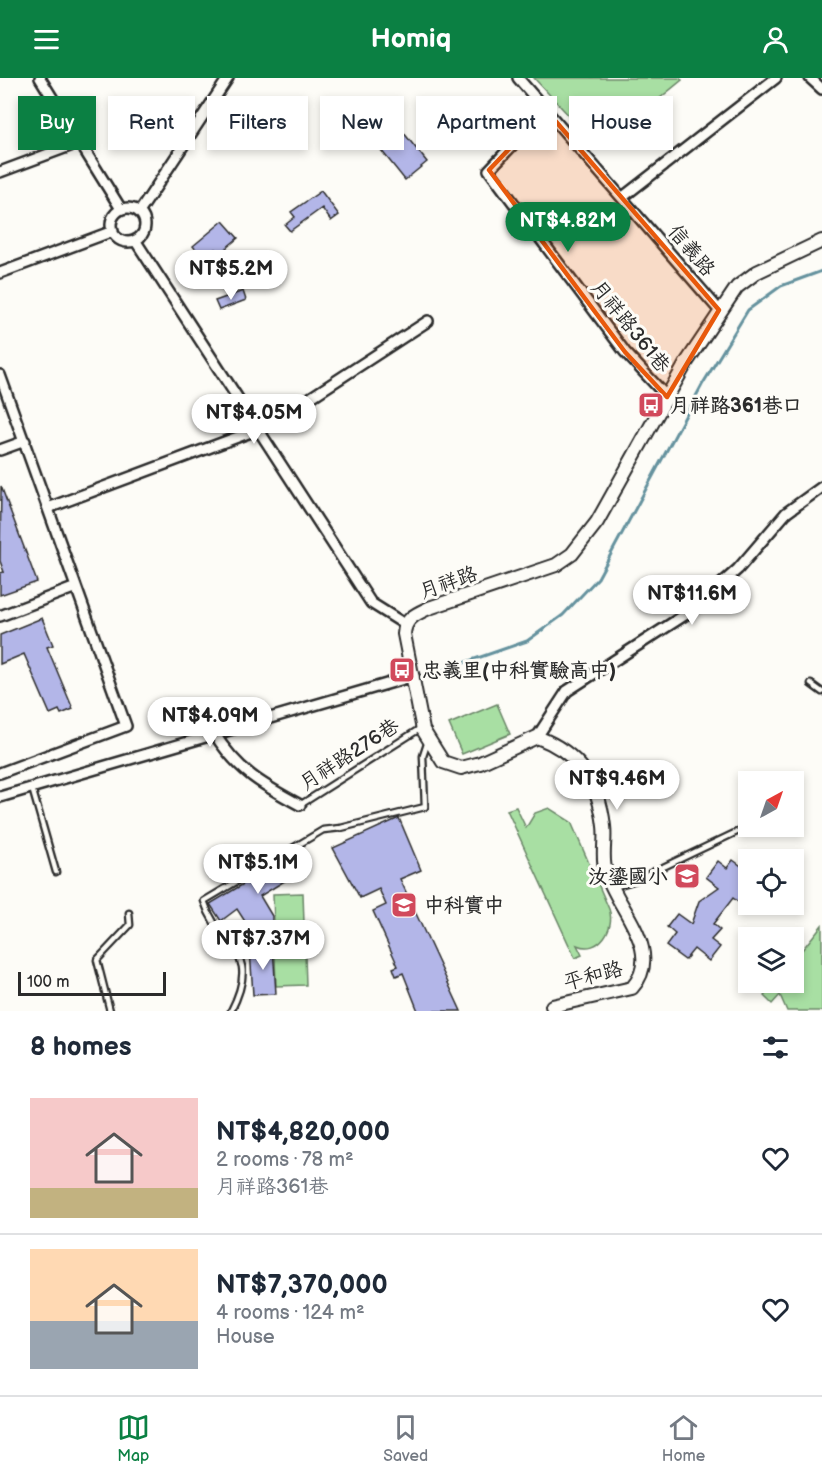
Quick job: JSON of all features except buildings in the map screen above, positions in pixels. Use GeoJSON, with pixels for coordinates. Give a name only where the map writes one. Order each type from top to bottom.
{"type":"FeatureCollection","features":[{"type":"Feature","properties":{"kind":"street"},"geometry":{"type":"LineString","coordinates":[[40,78],[51,96]]}},
{"type":"Feature","properties":{"kind":"street"},"geometry":{"type":"LineString","coordinates":[[140,211],[228,78]]}},
{"type":"Feature","properties":{"kind":"street","name":"信義路"},"geometry":{"type":"LineString","coordinates":[[518,78],[534,96]]}},
{"type":"Feature","properties":{"kind":"street"},"geometry":{"type":"LineString","coordinates":[[624,197],[776,78]]}},
{"type":"Feature","properties":{"kind":"street"},"geometry":{"type":"LineString","coordinates":[[810,78],[822,89]]}},
{"type":"Feature","properties":{"kind":"street","name":"信義路"},"geometry":{"type":"LineString","coordinates":[[557,122],[624,197],[719,310]]}},
{"type":"Feature","properties":{"kind":"street"},"geometry":{"type":"LineString","coordinates":[[0,172],[59,150]]}},
{"type":"Feature","properties":{"kind":"street"},"geometry":{"type":"LineString","coordinates":[[83,150],[121,209]]}},
{"type":"Feature","properties":{"kind":"street","name":"月祥路361巷"},"geometry":{"type":"LineString","coordinates":[[508,150],[489,170],[625,352],[667,397]]}},
{"type":"Feature","properties":{"kind":"street"},"geometry":{"type":"LineString","coordinates":[[127,207],[140,211],[146,223],[142,236],[129,243],[116,238],[110,226],[114,213],[121,209],[127,207]]}},
{"type":"Feature","properties":{"kind":"street"},"geometry":{"type":"LineString","coordinates":[[0,273],[113,231]]}},
{"type":"Feature","properties":{"kind":"street"},"geometry":{"type":"LineString","coordinates":[[135,240],[371,603],[406,625]]}},
{"type":"Feature","properties":{"kind":"street","name":"月祥路"},"geometry":{"type":"LineString","coordinates":[[414,679],[404,634],[406,625],[414,615],[556,565],[572,554],[597,522],[667,397],[719,310],[737,287],[757,272],[822,241]]}},
{"type":"Feature","properties":{"kind":"street"},"geometry":{"type":"LineString","coordinates":[[48,508],[259,429],[428,321]]}},
{"type":"Feature","properties":{"kind":"street"},"geometry":{"type":"LineString","coordinates":[[0,375],[126,726],[0,773]]}},
{"type":"Feature","properties":{"kind":"street"},"geometry":{"type":"LineString","coordinates":[[0,450],[25,441]]}},
{"type":"Feature","properties":{"kind":"street"},"geometry":{"type":"LineString","coordinates":[[0,797],[414,679],[423,727],[443,762],[461,768],[480,763],[537,737],[567,691],[691,611],[738,569],[786,513],[822,487]]}},
{"type":"Feature","properties":{"kind":"street"},"geometry":{"type":"LineString","coordinates":[[0,616],[76,587]]}},
{"type":"Feature","properties":{"kind":"street","name":"月祥路276巷"},"geometry":{"type":"LineString","coordinates":[[215,735],[232,760],[255,779],[300,805]]}},
{"type":"Feature","properties":{"kind":"street","name":"平和路"},"geometry":{"type":"LineString","coordinates":[[537,737],[551,742],[584,767],[592,780],[605,827],[605,870],[612,888],[631,919],[645,956],[643,973],[632,988],[552,1006],[555,1011]]}},
{"type":"Feature","properties":{"kind":"lane"},"geometry":{"type":"LineString","coordinates":[[811,684],[822,692]]}},
{"type":"Feature","properties":{"kind":"lane","name":"月祥路276巷"},"geometry":{"type":"LineString","coordinates":[[300,805],[423,727]]}},
{"type":"Feature","properties":{"kind":"lane"},"geometry":{"type":"LineString","coordinates":[[231,1011],[243,988],[240,954],[210,919],[204,901],[323,830],[341,828],[425,807],[423,756],[428,739]]}},
{"type":"Feature","properties":{"kind":"lane"},"geometry":{"type":"LineString","coordinates":[[32,788],[56,872]]}},
{"type":"Feature","properties":{"kind":"lane"},"geometry":{"type":"LineString","coordinates":[[612,888],[636,880],[738,831]]}},
{"type":"Feature","properties":{"kind":"lane"},"geometry":{"type":"LineString","coordinates":[[111,1011],[97,960],[130,925],[129,913]]}},
{"type":"Feature","properties":{"kind":"highlighted area"},"geometry":{"type":"Polygon","coordinates":[[[546,110],[719,310],[667,397],[625,352],[489,170],[546,110]]]}},
{"type":"Feature","properties":{"kind":"green space"},"geometry":{"type":"Polygon","coordinates":[[[534,78],[679,78],[682,80],[662,96],[569,96],[569,116],[557,103],[557,96],[551,96],[534,78]]]}},
{"type":"Feature","properties":{"kind":"green space"},"geometry":{"type":"Polygon","coordinates":[[[497,704],[510,734],[462,754],[449,724],[497,704]]]}},
{"type":"Feature","properties":{"kind":"green space"},"geometry":{"type":"Polygon","coordinates":[[[516,807],[526,828],[535,813],[549,808],[571,822],[609,909],[610,924],[604,938],[592,946],[577,945],[582,955],[575,958],[507,810],[516,807]]]}},
{"type":"Feature","properties":{"kind":"green space"},"geometry":{"type":"Polygon","coordinates":[[[303,893],[306,985],[276,986],[273,894],[303,893]]]}},
{"type":"Feature","properties":{"kind":"green space"},"geometry":{"type":"Polygon","coordinates":[[[822,925],[822,1011],[787,1011],[780,995],[772,1004],[764,996],[767,993],[804,993],[804,948],[822,925]]]}},
{"type":"Feature","properties":{"kind":"waterway"},"geometry":{"type":"LineString","coordinates":[[417,679],[527,641],[563,615],[598,578],[702,385],[748,310],[781,286],[822,271]]}},
{"type":"Feature","properties":{"kind":"place","name":"月祥路361巷口"},"geometry":{"type":"Point","coordinates":[651,405]}},
{"type":"Feature","properties":{"kind":"place","name":"忠義里(中科實驗高中)"},"geometry":{"type":"Point","coordinates":[402,670]}},
{"type":"Feature","properties":{"kind":"place","name":"汝鎏國小"},"geometry":{"type":"Point","coordinates":[687,876]}},
{"type":"Feature","properties":{"kind":"place","name":"中科實中"},"geometry":{"type":"Point","coordinates":[404,905]}}]}
